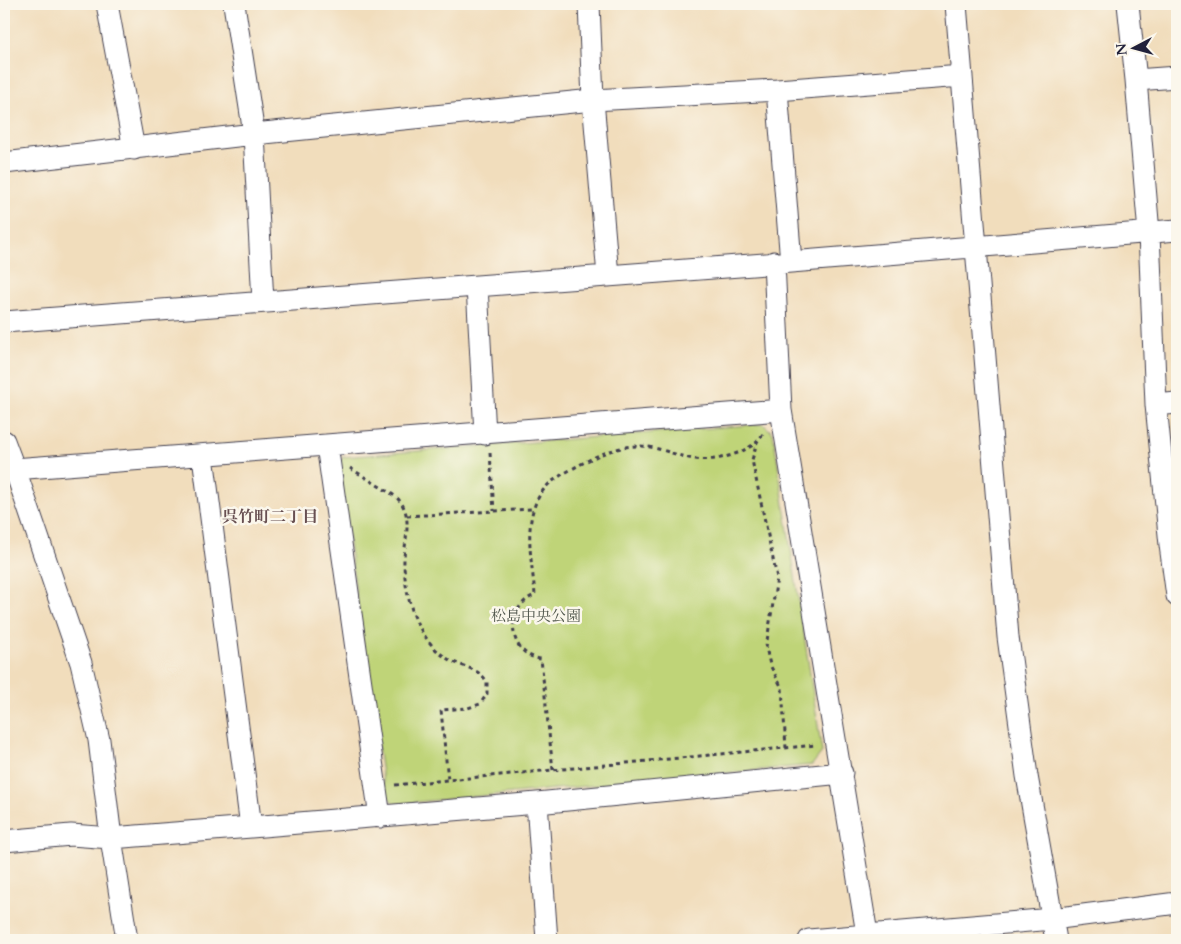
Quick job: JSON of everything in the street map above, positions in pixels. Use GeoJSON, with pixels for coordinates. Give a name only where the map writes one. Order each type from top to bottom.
{"type":"FeatureCollection","features":[{"type":"Feature","properties":{"kind":"street"},"geometry":{"type":"LineString","coordinates":[[107,4],[134,149]]}},
{"type":"Feature","properties":{"kind":"street"},"geometry":{"type":"LineString","coordinates":[[234,4],[254,134],[263,302]]}},
{"type":"Feature","properties":{"kind":"street"},"geometry":{"type":"LineString","coordinates":[[589,4],[593,100],[608,276]]}},
{"type":"Feature","properties":{"kind":"street"},"geometry":{"type":"LineString","coordinates":[[956,4],[1008,637],[1027,776],[1056,940]]}},
{"type":"Feature","properties":{"kind":"street"},"geometry":{"type":"LineString","coordinates":[[1128,4],[1149,233],[1156,405],[1174,544],[1177,596]]}},
{"type":"Feature","properties":{"kind":"street"},"geometry":{"type":"LineString","coordinates":[[4,163],[254,134],[593,100],[777,90],[962,76]]}},
{"type":"Feature","properties":{"kind":"street"},"geometry":{"type":"LineString","coordinates":[[1136,80],[1177,77]]}},
{"type":"Feature","properties":{"kind":"street"},"geometry":{"type":"LineString","coordinates":[[777,90],[782,262],[781,410],[868,938]]}},
{"type":"Feature","properties":{"kind":"street"},"geometry":{"type":"LineString","coordinates":[[4,322],[1177,230]]}},
{"type":"Feature","properties":{"kind":"street"},"geometry":{"type":"LineString","coordinates":[[477,286],[487,439]]}},
{"type":"Feature","properties":{"kind":"street"},"geometry":{"type":"LineString","coordinates":[[1156,405],[1177,403]]}},
{"type":"Feature","properties":{"kind":"street"},"geometry":{"type":"LineString","coordinates":[[12,477],[203,456],[327,445],[487,439],[781,410]]}},
{"type":"Feature","properties":{"kind":"street"},"geometry":{"type":"LineString","coordinates":[[4,441],[12,477],[81,662],[99,740],[111,838],[127,940]]}},
{"type":"Feature","properties":{"kind":"street"},"geometry":{"type":"LineString","coordinates":[[327,445],[380,817]]}},
{"type":"Feature","properties":{"kind":"street"},"geometry":{"type":"LineString","coordinates":[[203,456],[251,827]]}},
{"type":"Feature","properties":{"kind":"street"},"geometry":{"type":"LineString","coordinates":[[4,841],[71,835],[111,838],[380,817],[842,773]]}},
{"type":"Feature","properties":{"kind":"street"},"geometry":{"type":"LineString","coordinates":[[536,803],[548,940]]}},
{"type":"Feature","properties":{"kind":"street"},"geometry":{"type":"LineString","coordinates":[[809,940],[868,938],[1052,919],[1177,902]]}},
{"type":"Feature","properties":{"kind":"path"},"geometry":{"type":"LineString","coordinates":[[553,770],[541,659],[528,655],[523,650],[516,638],[514,626],[518,608],[524,600],[535,595],[530,533],[532,509],[543,491],[560,476],[598,455],[618,449],[640,446],[704,460],[734,454],[750,448],[768,428]]}},
{"type":"Feature","properties":{"kind":"path"},"geometry":{"type":"LineString","coordinates":[[487,439],[494,511]]}},
{"type":"Feature","properties":{"kind":"path"},"geometry":{"type":"LineString","coordinates":[[757,442],[752,460],[777,578],[766,647],[770,665],[782,688],[786,748]]}},
{"type":"Feature","properties":{"kind":"path"},"geometry":{"type":"LineString","coordinates":[[348,466],[400,501],[407,516],[404,565],[408,597],[417,622],[433,648],[444,657],[480,673],[487,682],[486,694],[480,704],[468,708],[442,710],[448,780]]}},
{"type":"Feature","properties":{"kind":"path"},"geometry":{"type":"LineString","coordinates":[[407,516],[532,509]]}},
{"type":"Feature","properties":{"kind":"path"},"geometry":{"type":"LineString","coordinates":[[393,785],[821,744]]}},
{"type":"Feature","properties":{"kind":"green space","name":"松島中央公園"},"geometry":{"type":"Polygon","coordinates":[[[763,424],[773,433],[822,752],[812,765],[395,804],[385,795],[338,466],[343,457],[763,424]]]}},
{"type":"Feature","properties":{"kind":"district","name":"呉竹町二丁目"},"geometry":{"type":"Point","coordinates":[270,516]}}]}
